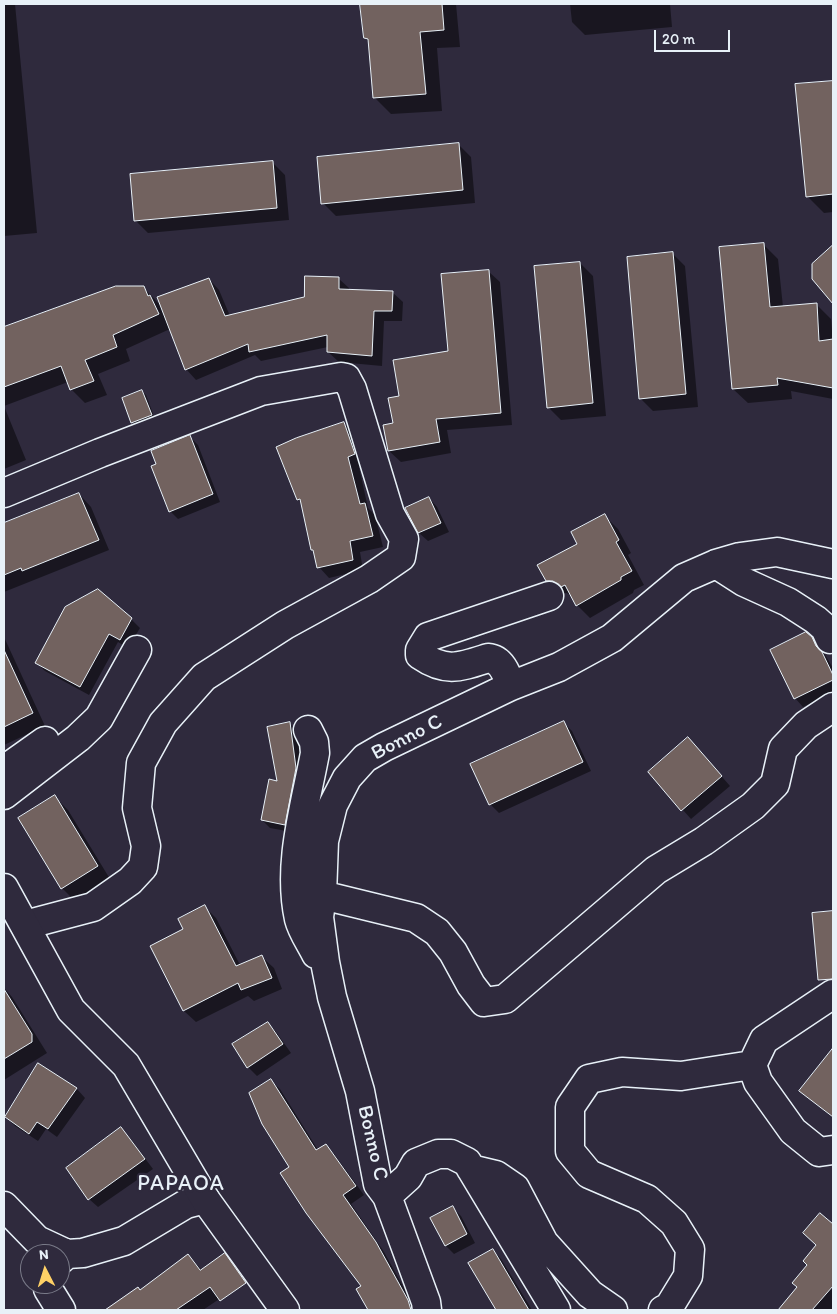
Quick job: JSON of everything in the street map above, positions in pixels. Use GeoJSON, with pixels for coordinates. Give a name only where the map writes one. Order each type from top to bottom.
{"type":"FeatureCollection","features":[{"type":"Feature","properties":{"kind":"street"},"geometry":{"type":"LineString","coordinates":[[4,493],[100,453],[261,391],[342,377],[346,378],[352,389],[390,514],[404,539],[401,557],[369,579],[285,626],[204,678],[163,724],[141,763],[137,808],[146,846],[143,867],[130,881],[93,907],[25,925]]}},
{"type":"Feature","properties":{"kind":"street","name":"Bonno C"},"geometry":{"type":"LineString","coordinates":[[427,1310],[426,1302],[387,1196],[378,1184],[360,1091],[336,1012],[326,971],[319,917],[322,895],[324,841],[333,805],[347,778],[365,758],[384,747],[511,686],[558,667],[612,638],[684,578],[716,564],[740,557],[777,552],[833,564]]}},
{"type":"Feature","properties":{"kind":"street"},"geometry":{"type":"LineString","coordinates":[[716,564],[744,582],[788,602],[816,620],[825,628],[830,639]]}},
{"type":"Feature","properties":{"kind":"street"},"geometry":{"type":"LineString","coordinates":[[511,686],[504,669],[493,658],[450,668],[432,664],[420,655],[420,650],[428,638],[549,596]]}},
{"type":"Feature","properties":{"kind":"street"},"geometry":{"type":"LineString","coordinates":[[4,795],[78,738],[99,718],[138,650]]}},
{"type":"Feature","properties":{"kind":"street"},"geometry":{"type":"LineString","coordinates":[[322,895],[416,918],[437,932],[453,952],[471,984],[484,1002],[504,999],[656,870],[704,841],[753,806],[775,784],[784,749],[806,725],[833,707]]}},
{"type":"Feature","properties":{"kind":"street"},"geometry":{"type":"LineString","coordinates":[[308,730],[314,742],[315,754],[294,867],[296,897],[299,919],[303,929],[326,971]]}},
{"type":"Feature","properties":{"kind":"street"},"geometry":{"type":"LineString","coordinates":[[4,770],[58,731]]}},
{"type":"Feature","properties":{"kind":"street"},"geometry":{"type":"LineString","coordinates":[[4,888],[71,1010],[126,1065],[205,1199],[285,1310]]}},
{"type":"Feature","properties":{"kind":"street"},"geometry":{"type":"LineString","coordinates":[[833,994],[764,1040],[752,1065],[758,1082],[793,1131],[819,1152],[833,1150]]}},
{"type":"Feature","properties":{"kind":"street"},"geometry":{"type":"LineString","coordinates":[[663,1310],[669,1307],[688,1276],[690,1249],[674,1222],[647,1199],[590,1174],[584,1168],[570,1151],[570,1106],[589,1079],[622,1072],[680,1076],[752,1065]]}},
{"type":"Feature","properties":{"kind":"street"},"geometry":{"type":"LineString","coordinates":[[387,1196],[408,1177],[416,1163],[438,1154],[451,1154],[467,1162],[556,1310]]}},
{"type":"Feature","properties":{"kind":"street"},"geometry":{"type":"LineString","coordinates":[[471,1169],[496,1175],[514,1188],[544,1243],[590,1294],[613,1310]]}},
{"type":"Feature","properties":{"kind":"street"},"geometry":{"type":"LineString","coordinates":[[70,1256],[124,1240],[186,1204],[205,1199]]}},
{"type":"Feature","properties":{"kind":"street"},"geometry":{"type":"LineString","coordinates":[[4,1206],[37,1240],[43,1244]]}},
{"type":"Feature","properties":{"kind":"street"},"geometry":{"type":"LineString","coordinates":[[4,1234],[37,1240]]}},
{"type":"Feature","properties":{"kind":"street"},"geometry":{"type":"LineString","coordinates":[[51,1294],[62,1310]]}},
{"type":"Feature","properties":{"kind":"building"},"geometry":{"type":"Polygon","coordinates":[[[360,4],[442,4],[444,30],[420,32],[426,94],[373,98],[368,39],[364,38],[360,4]]]}},
{"type":"Feature","properties":{"kind":"building"},"geometry":{"type":"Polygon","coordinates":[[[833,81],[833,194],[806,197],[795,84],[833,81]]]}},
{"type":"Feature","properties":{"kind":"building"},"geometry":{"type":"Polygon","coordinates":[[[459,143],[463,190],[321,204],[317,157],[459,143]]]}},
{"type":"Feature","properties":{"kind":"building"},"geometry":{"type":"Polygon","coordinates":[[[273,161],[277,208],[134,221],[130,174],[273,161]]]}},
{"type":"Feature","properties":{"kind":"building"},"geometry":{"type":"Polygon","coordinates":[[[764,243],[770,307],[817,303],[819,341],[833,339],[833,388],[777,378],[778,385],[732,389],[719,247],[764,243]]]}},
{"type":"Feature","properties":{"kind":"building"},"geometry":{"type":"Polygon","coordinates":[[[833,245],[833,304],[812,279],[812,264],[833,245]]]}},
{"type":"Feature","properties":{"kind":"building"},"geometry":{"type":"Polygon","coordinates":[[[673,252],[686,394],[639,399],[627,257],[673,252]]]}},
{"type":"Feature","properties":{"kind":"building"},"geometry":{"type":"Polygon","coordinates":[[[580,262],[593,403],[547,408],[534,266],[580,262]]]}},
{"type":"Feature","properties":{"kind":"building"},"geometry":{"type":"Polygon","coordinates":[[[489,270],[501,413],[436,419],[440,442],[388,451],[383,425],[393,423],[388,398],[399,396],[393,360],[448,351],[441,274],[489,270]]]}},
{"type":"Feature","properties":{"kind":"building"},"geometry":{"type":"Polygon","coordinates":[[[305,276],[339,277],[339,289],[393,291],[392,311],[374,311],[372,356],[327,352],[327,335],[249,352],[248,344],[185,370],[157,297],[209,278],[225,316],[304,297],[305,276]]]}},
{"type":"Feature","properties":{"kind":"building"},"geometry":{"type":"Polygon","coordinates":[[[116,286],[144,286],[159,314],[113,335],[117,347],[85,360],[94,381],[70,390],[61,366],[4,387],[4,327],[116,286]]]}},
{"type":"Feature","properties":{"kind":"building"},"geometry":{"type":"Polygon","coordinates":[[[142,390],[152,415],[131,423],[122,398],[142,390]]]}},
{"type":"Feature","properties":{"kind":"building"},"geometry":{"type":"Polygon","coordinates":[[[344,422],[355,454],[348,457],[360,504],[365,503],[373,536],[350,541],[353,560],[317,568],[313,550],[311,550],[300,499],[297,500],[276,447],[296,438],[344,422]]]}},
{"type":"Feature","properties":{"kind":"building"},"geometry":{"type":"Polygon","coordinates":[[[190,435],[213,494],[169,512],[151,466],[156,464],[151,451],[190,435]]]}},
{"type":"Feature","properties":{"kind":"building"},"geometry":{"type":"Polygon","coordinates":[[[79,493],[99,540],[22,571],[21,568],[4,575],[4,523],[79,493]]]}},
{"type":"Feature","properties":{"kind":"building"},"geometry":{"type":"Polygon","coordinates":[[[429,497],[441,523],[418,533],[405,508],[429,497]]]}},
{"type":"Feature","properties":{"kind":"building"},"geometry":{"type":"Polygon","coordinates":[[[605,514],[619,540],[616,542],[632,571],[621,577],[621,580],[576,606],[565,585],[561,587],[553,581],[546,581],[537,565],[577,544],[571,532],[605,514]]]}},
{"type":"Feature","properties":{"kind":"building"},"geometry":{"type":"Polygon","coordinates":[[[98,589],[132,618],[120,640],[109,634],[80,687],[35,663],[65,607],[98,589]]]}},
{"type":"Feature","properties":{"kind":"building"},"geometry":{"type":"Polygon","coordinates":[[[806,632],[812,637],[816,646],[822,652],[833,675],[833,680],[794,699],[770,650],[806,632]]]}},
{"type":"Feature","properties":{"kind":"building"},"geometry":{"type":"Polygon","coordinates":[[[4,650],[33,713],[4,727],[4,650]]]}},
{"type":"Feature","properties":{"kind":"building"},"geometry":{"type":"Polygon","coordinates":[[[564,721],[583,762],[489,805],[470,764],[564,721]]]}},
{"type":"Feature","properties":{"kind":"building"},"geometry":{"type":"Polygon","coordinates":[[[290,722],[296,768],[285,825],[261,820],[269,779],[277,781],[267,727],[290,722]]]}},
{"type":"Feature","properties":{"kind":"building"},"geometry":{"type":"Polygon","coordinates":[[[688,737],[722,776],[681,811],[648,772],[688,737]]]}},
{"type":"Feature","properties":{"kind":"building"},"geometry":{"type":"Polygon","coordinates":[[[55,795],[98,866],[61,889],[18,818],[55,795]]]}},
{"type":"Feature","properties":{"kind":"building"},"geometry":{"type":"Polygon","coordinates":[[[205,905],[236,966],[262,955],[272,978],[241,990],[238,983],[183,1011],[150,946],[183,929],[178,919],[205,905]]]}},
{"type":"Feature","properties":{"kind":"building"},"geometry":{"type":"Polygon","coordinates":[[[833,911],[833,979],[818,980],[812,913],[833,911]]]}},
{"type":"Feature","properties":{"kind":"building"},"geometry":{"type":"Polygon","coordinates":[[[4,989],[32,1034],[32,1042],[4,1059],[4,989]]]}},
{"type":"Feature","properties":{"kind":"building"},"geometry":{"type":"Polygon","coordinates":[[[268,1022],[283,1044],[247,1068],[232,1044],[268,1022]]]}},
{"type":"Feature","properties":{"kind":"building"},"geometry":{"type":"Polygon","coordinates":[[[833,1048],[833,1117],[799,1091],[833,1048]]]}},
{"type":"Feature","properties":{"kind":"building"},"geometry":{"type":"Polygon","coordinates":[[[38,1063],[77,1088],[48,1129],[37,1122],[29,1134],[5,1117],[38,1063]]]}},
{"type":"Feature","properties":{"kind":"building"},"geometry":{"type":"Polygon","coordinates":[[[271,1079],[316,1150],[326,1144],[356,1186],[343,1195],[376,1242],[408,1300],[411,1310],[368,1310],[356,1289],[361,1286],[306,1213],[280,1173],[289,1167],[262,1124],[249,1093],[271,1079]]]}},
{"type":"Feature","properties":{"kind":"building"},"geometry":{"type":"Polygon","coordinates":[[[121,1127],[145,1159],[88,1200],[66,1168],[121,1127]]]}},
{"type":"Feature","properties":{"kind":"building"},"geometry":{"type":"Polygon","coordinates":[[[453,1206],[467,1234],[445,1246],[430,1218],[453,1206]]]}},
{"type":"Feature","properties":{"kind":"building"},"geometry":{"type":"Polygon","coordinates":[[[820,1213],[833,1224],[833,1286],[812,1310],[778,1310],[797,1287],[792,1283],[807,1265],[803,1261],[816,1245],[803,1233],[820,1213]]]}},
{"type":"Feature","properties":{"kind":"building"},"geometry":{"type":"Polygon","coordinates":[[[493,1249],[529,1310],[496,1310],[468,1263],[493,1249]]]}},
{"type":"Feature","properties":{"kind":"building"},"geometry":{"type":"Polygon","coordinates":[[[225,1253],[246,1283],[220,1301],[210,1287],[176,1310],[105,1310],[138,1287],[140,1290],[188,1254],[200,1270],[225,1253]]]}},
{"type":"Feature","properties":{"kind":"district","name":"PAPAOA"},"geometry":{"type":"Point","coordinates":[181,1184]}}]}
